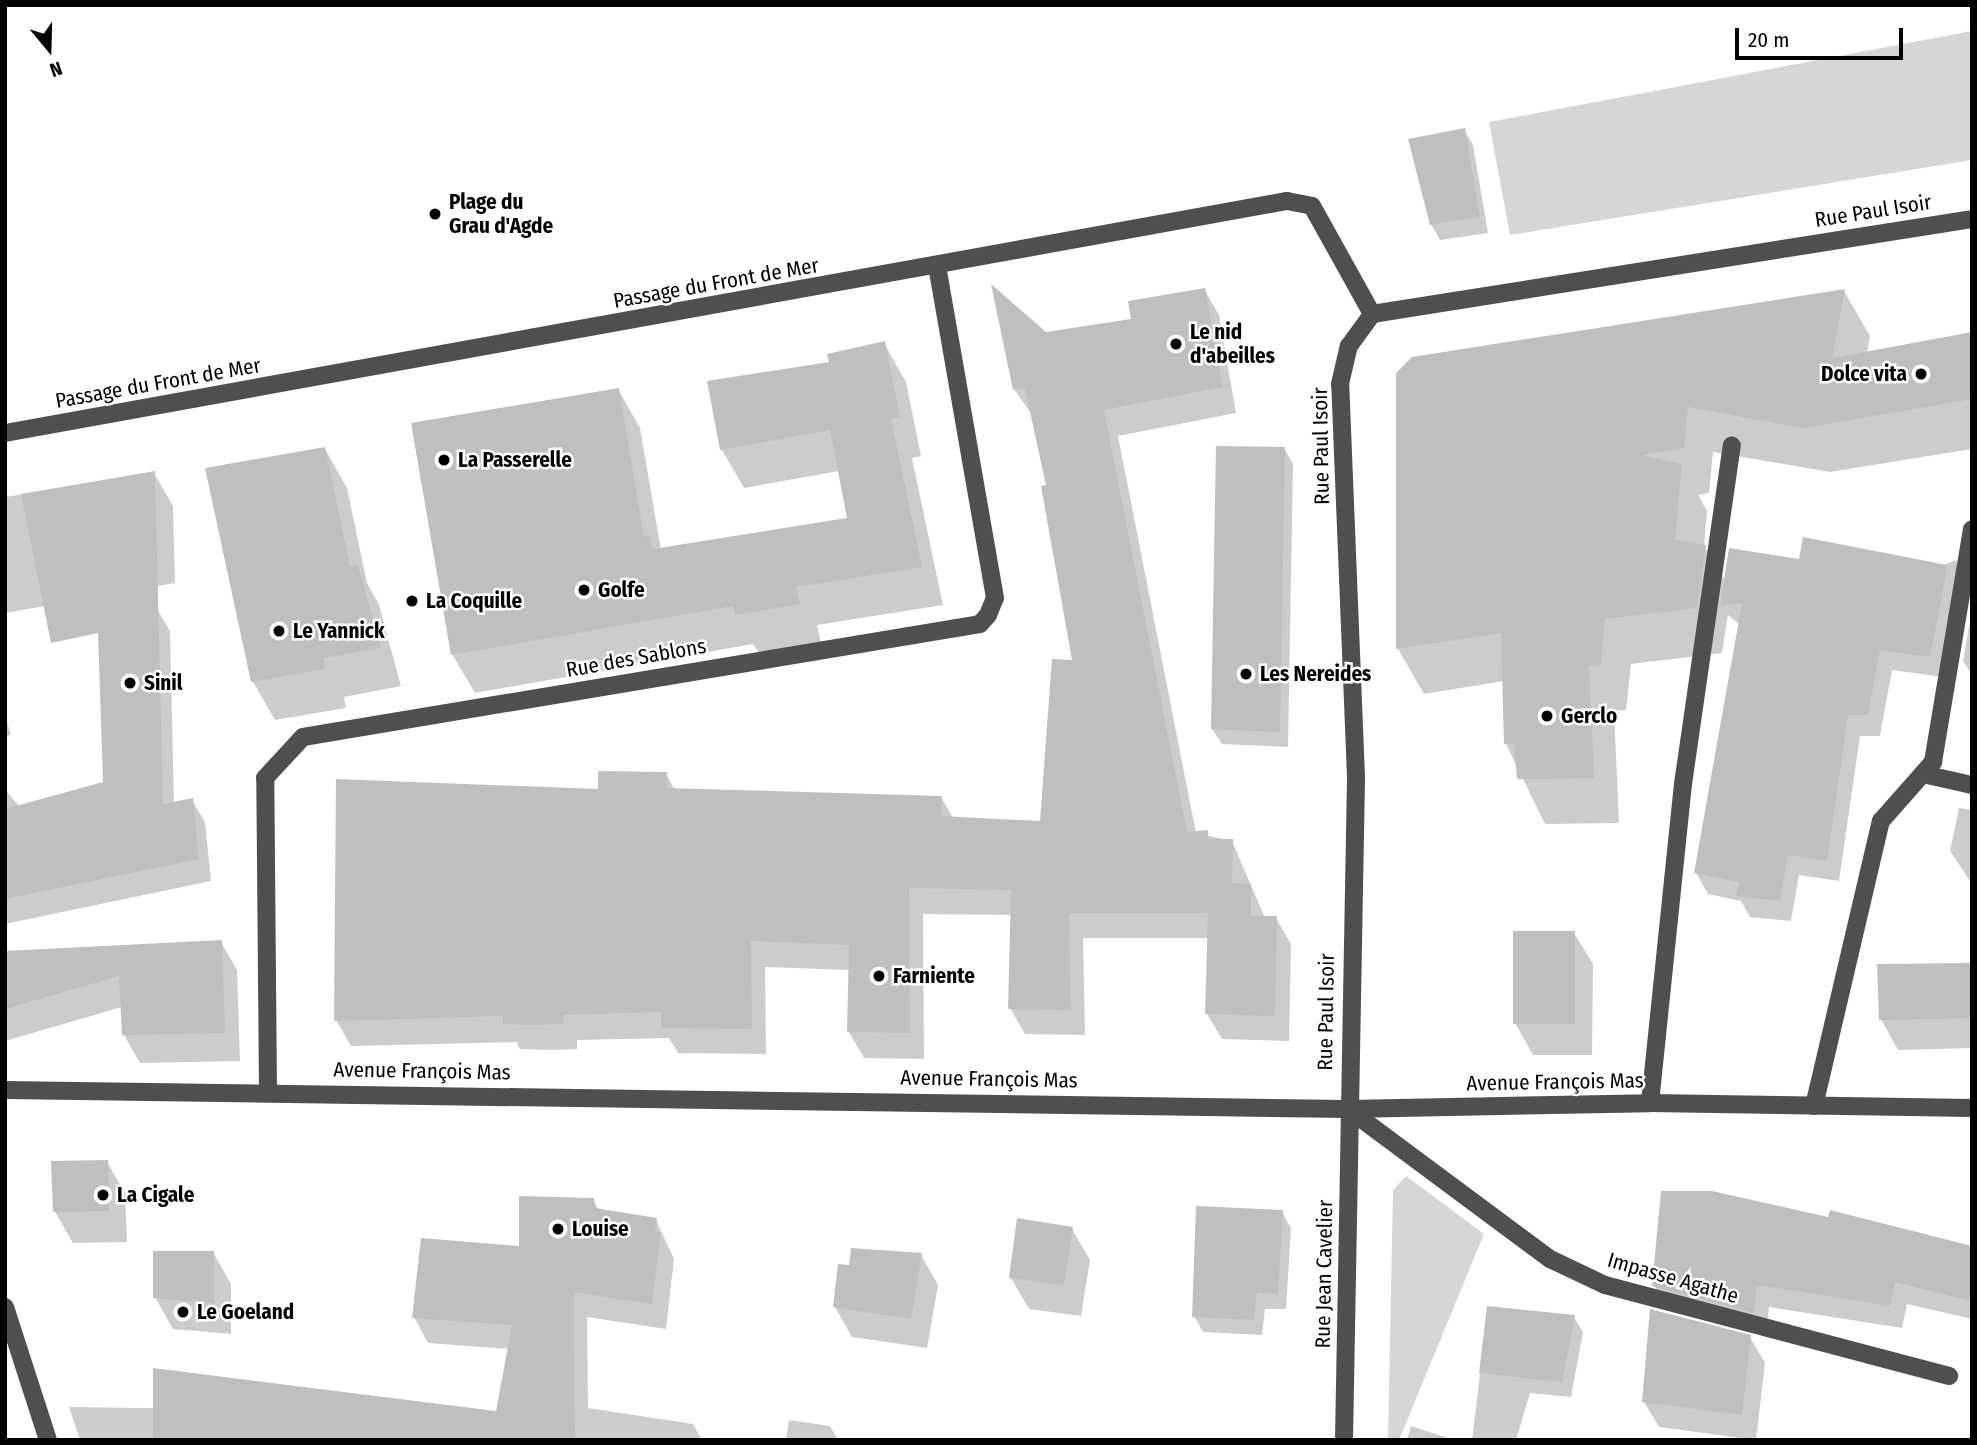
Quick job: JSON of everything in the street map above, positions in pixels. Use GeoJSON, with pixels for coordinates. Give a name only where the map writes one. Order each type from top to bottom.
{"type":"FeatureCollection","features":[{"type":"Feature","properties":{"kind":"street","name":"Passage du Front de Mer"},"geometry":{"type":"LineString","coordinates":[[5,433],[1303,202],[1312,206],[1371,314]]}},
{"type":"Feature","properties":{"kind":"street","name":"Rue Paul Isoir"},"geometry":{"type":"LineString","coordinates":[[1348,1109],[1356,777],[1340,384],[1349,346],[1371,314],[1972,219]]}},
{"type":"Feature","properties":{"kind":"street","name":"Rue des Sablons"},"geometry":{"type":"LineString","coordinates":[[268,1092],[265,778],[303,737],[980,624],[988,615],[995,598],[937,266]]}},
{"type":"Feature","properties":{"kind":"street"},"geometry":{"type":"LineString","coordinates":[[1650,1102],[1683,784],[1732,446]]}},
{"type":"Feature","properties":{"kind":"street"},"geometry":{"type":"LineString","coordinates":[[1814,1105],[1881,821],[1933,762],[1972,529]]}},
{"type":"Feature","properties":{"kind":"street"},"geometry":{"type":"LineString","coordinates":[[1923,774],[1972,785]]}},
{"type":"Feature","properties":{"kind":"street","name":"Avenue François Mas"},"geometry":{"type":"LineString","coordinates":[[5,1090],[1348,1109],[1650,1102],[1972,1108]]}},
{"type":"Feature","properties":{"kind":"street","name":"Impasse Agathe"},"geometry":{"type":"LineString","coordinates":[[1348,1109],[1550,1259],[1605,1285],[1949,1376]]}},
{"type":"Feature","properties":{"kind":"street","name":"Rue Jean Cavelier"},"geometry":{"type":"LineString","coordinates":[[1344,1440],[1348,1109]]}},
{"type":"Feature","properties":{"kind":"street"},"geometry":{"type":"LineString","coordinates":[[5,1307],[48,1440]]}},
{"type":"Feature","properties":{"kind":"shaded area"},"geometry":{"type":"Polygon","coordinates":[[[1972,31],[1972,160],[1510,235],[1489,122],[1972,31]]]}},
{"type":"Feature","properties":{"kind":"shaded area"},"geometry":{"type":"Polygon","coordinates":[[[1406,1176],[1484,1234],[1399,1440],[1388,1440],[1393,1190],[1406,1176]]]}},
{"type":"Feature","properties":{"kind":"building"},"geometry":{"type":"Polygon","coordinates":[[[1465,128],[1480,217],[1430,225],[1408,139],[1465,128]]]}},
{"type":"Feature","properties":{"kind":"building"},"geometry":{"type":"Polygon","coordinates":[[[991,284],[1046,332],[1131,319],[1128,301],[1205,288],[1223,387],[1104,410],[1187,832],[1208,830],[1208,839],[1233,839],[1232,883],[1251,884],[1251,916],[1277,916],[1275,1016],[1205,1014],[1208,913],[1069,913],[1071,1010],[1008,1009],[1011,890],[909,888],[910,1033],[847,1032],[849,945],[751,941],[752,1029],[661,1028],[661,1012],[563,1015],[564,1024],[537,1025],[503,1024],[503,1016],[334,1021],[336,779],[598,789],[598,771],[667,772],[667,788],[942,796],[941,816],[1040,821],[1052,659],[1072,660],[1041,486],[1046,485],[1025,389],[1013,390],[991,284]]]}},
{"type":"Feature","properties":{"kind":"building"},"geometry":{"type":"Polygon","coordinates":[[[1845,289],[1832,358],[1972,332],[1972,399],[1803,428],[1688,407],[1684,448],[1641,455],[1682,464],[1675,540],[1706,545],[1697,608],[1605,619],[1601,665],[1589,666],[1594,778],[1517,779],[1514,744],[1504,744],[1501,633],[1396,649],[1396,373],[1412,357],[1845,289]]]}},
{"type":"Feature","properties":{"kind":"building"},"geometry":{"type":"Polygon","coordinates":[[[885,341],[900,417],[891,419],[922,567],[796,587],[800,604],[735,615],[733,606],[451,655],[411,423],[619,388],[644,537],[650,536],[653,549],[847,518],[830,430],[720,450],[707,381],[829,362],[827,354],[885,341]]]}},
{"type":"Feature","properties":{"kind":"building"},"geometry":{"type":"Polygon","coordinates":[[[1216,446],[1285,447],[1280,732],[1211,729],[1216,446]]]}},
{"type":"Feature","properties":{"kind":"building"},"geometry":{"type":"Polygon","coordinates":[[[325,447],[350,566],[358,565],[381,648],[323,658],[325,669],[251,682],[205,468],[325,447]]]}},
{"type":"Feature","properties":{"kind":"building"},"geometry":{"type":"Polygon","coordinates":[[[155,471],[163,804],[193,798],[199,859],[5,899],[5,809],[103,782],[98,633],[51,643],[21,494],[155,471]]]}},
{"type":"Feature","properties":{"kind":"building"},"geometry":{"type":"Polygon","coordinates":[[[1803,537],[1947,565],[1942,597],[1930,657],[1880,650],[1868,715],[1848,715],[1827,861],[1788,855],[1780,901],[1736,896],[1739,882],[1694,873],[1742,603],[1720,606],[1729,548],[1799,559],[1803,537]]]}},
{"type":"Feature","properties":{"kind":"building"},"geometry":{"type":"Polygon","coordinates":[[[1513,931],[1575,931],[1575,1024],[1513,1024],[1513,931]]]}},
{"type":"Feature","properties":{"kind":"building"},"geometry":{"type":"Polygon","coordinates":[[[222,940],[225,1033],[122,1035],[119,976],[5,1009],[5,951],[222,940]]]}},
{"type":"Feature","properties":{"kind":"building"},"geometry":{"type":"Polygon","coordinates":[[[1972,963],[1972,1018],[1879,1020],[1877,964],[1972,963]]]}},
{"type":"Feature","properties":{"kind":"building","name":"La Cigale"},"geometry":{"type":"Polygon","coordinates":[[[108,1160],[109,1211],[53,1212],[51,1161],[108,1160]]]}},
{"type":"Feature","properties":{"kind":"building"},"geometry":{"type":"Polygon","coordinates":[[[1661,1191],[1712,1191],[1828,1217],[1830,1210],[1972,1246],[1972,1301],[1895,1282],[1890,1306],[1757,1285],[1754,1313],[1652,1286],[1661,1191]]]}},
{"type":"Feature","properties":{"kind":"building"},"geometry":{"type":"Polygon","coordinates":[[[519,1196],[594,1198],[595,1208],[657,1218],[655,1232],[661,1232],[652,1304],[574,1292],[575,1440],[153,1440],[153,1368],[496,1411],[512,1325],[412,1318],[421,1238],[519,1246],[519,1196]]]}},
{"type":"Feature","properties":{"kind":"building"},"geometry":{"type":"Polygon","coordinates":[[[1196,1206],[1283,1210],[1278,1294],[1257,1293],[1254,1320],[1192,1317],[1196,1206]]]}},
{"type":"Feature","properties":{"kind":"building"},"geometry":{"type":"Polygon","coordinates":[[[1017,1218],[1073,1227],[1064,1285],[1009,1278],[1017,1218]]]}},
{"type":"Feature","properties":{"kind":"building"},"geometry":{"type":"Polygon","coordinates":[[[851,1248],[922,1253],[911,1319],[833,1307],[838,1264],[849,1265],[851,1248]]]}},
{"type":"Feature","properties":{"kind":"building"},"geometry":{"type":"Polygon","coordinates":[[[153,1251],[214,1251],[214,1303],[153,1298],[153,1251]]]}},
{"type":"Feature","properties":{"kind":"building"},"geometry":{"type":"Polygon","coordinates":[[[1487,1306],[1575,1315],[1562,1382],[1479,1373],[1487,1306]]]}},
{"type":"Feature","properties":{"kind":"building"},"geometry":{"type":"Polygon","coordinates":[[[1650,1309],[1751,1335],[1742,1415],[1642,1402],[1650,1309]]]}},
{"type":"Feature","properties":{"kind":"place","name":"Plage du Grau d'Agde"},"geometry":{"type":"Point","coordinates":[435,214]}},
{"type":"Feature","properties":{"kind":"place","name":"Le nid d'abeilles"},"geometry":{"type":"Point","coordinates":[1176,344]}},
{"type":"Feature","properties":{"kind":"place","name":"Dolce vita"},"geometry":{"type":"Point","coordinates":[1921,374]}},
{"type":"Feature","properties":{"kind":"place","name":"La Passerelle"},"geometry":{"type":"Point","coordinates":[444,460]}},
{"type":"Feature","properties":{"kind":"place","name":"Golfe"},"geometry":{"type":"Point","coordinates":[584,590]}},
{"type":"Feature","properties":{"kind":"place","name":"La Coquille"},"geometry":{"type":"Point","coordinates":[412,601]}},
{"type":"Feature","properties":{"kind":"place","name":"Le Yannick"},"geometry":{"type":"Point","coordinates":[279,631]}},
{"type":"Feature","properties":{"kind":"place","name":"Les Nereides"},"geometry":{"type":"Point","coordinates":[1246,674]}},
{"type":"Feature","properties":{"kind":"place","name":"Sinil"},"geometry":{"type":"Point","coordinates":[130,683]}},
{"type":"Feature","properties":{"kind":"place","name":"Gerclo"},"geometry":{"type":"Point","coordinates":[1547,716]}},
{"type":"Feature","properties":{"kind":"place","name":"Farniente"},"geometry":{"type":"Point","coordinates":[879,976]}},
{"type":"Feature","properties":{"kind":"place","name":"La Cigale"},"geometry":{"type":"Point","coordinates":[103,1195]}},
{"type":"Feature","properties":{"kind":"place","name":"Louise"},"geometry":{"type":"Point","coordinates":[558,1229]}},
{"type":"Feature","properties":{"kind":"place","name":"Le Goeland"},"geometry":{"type":"Point","coordinates":[183,1312]}}]}
